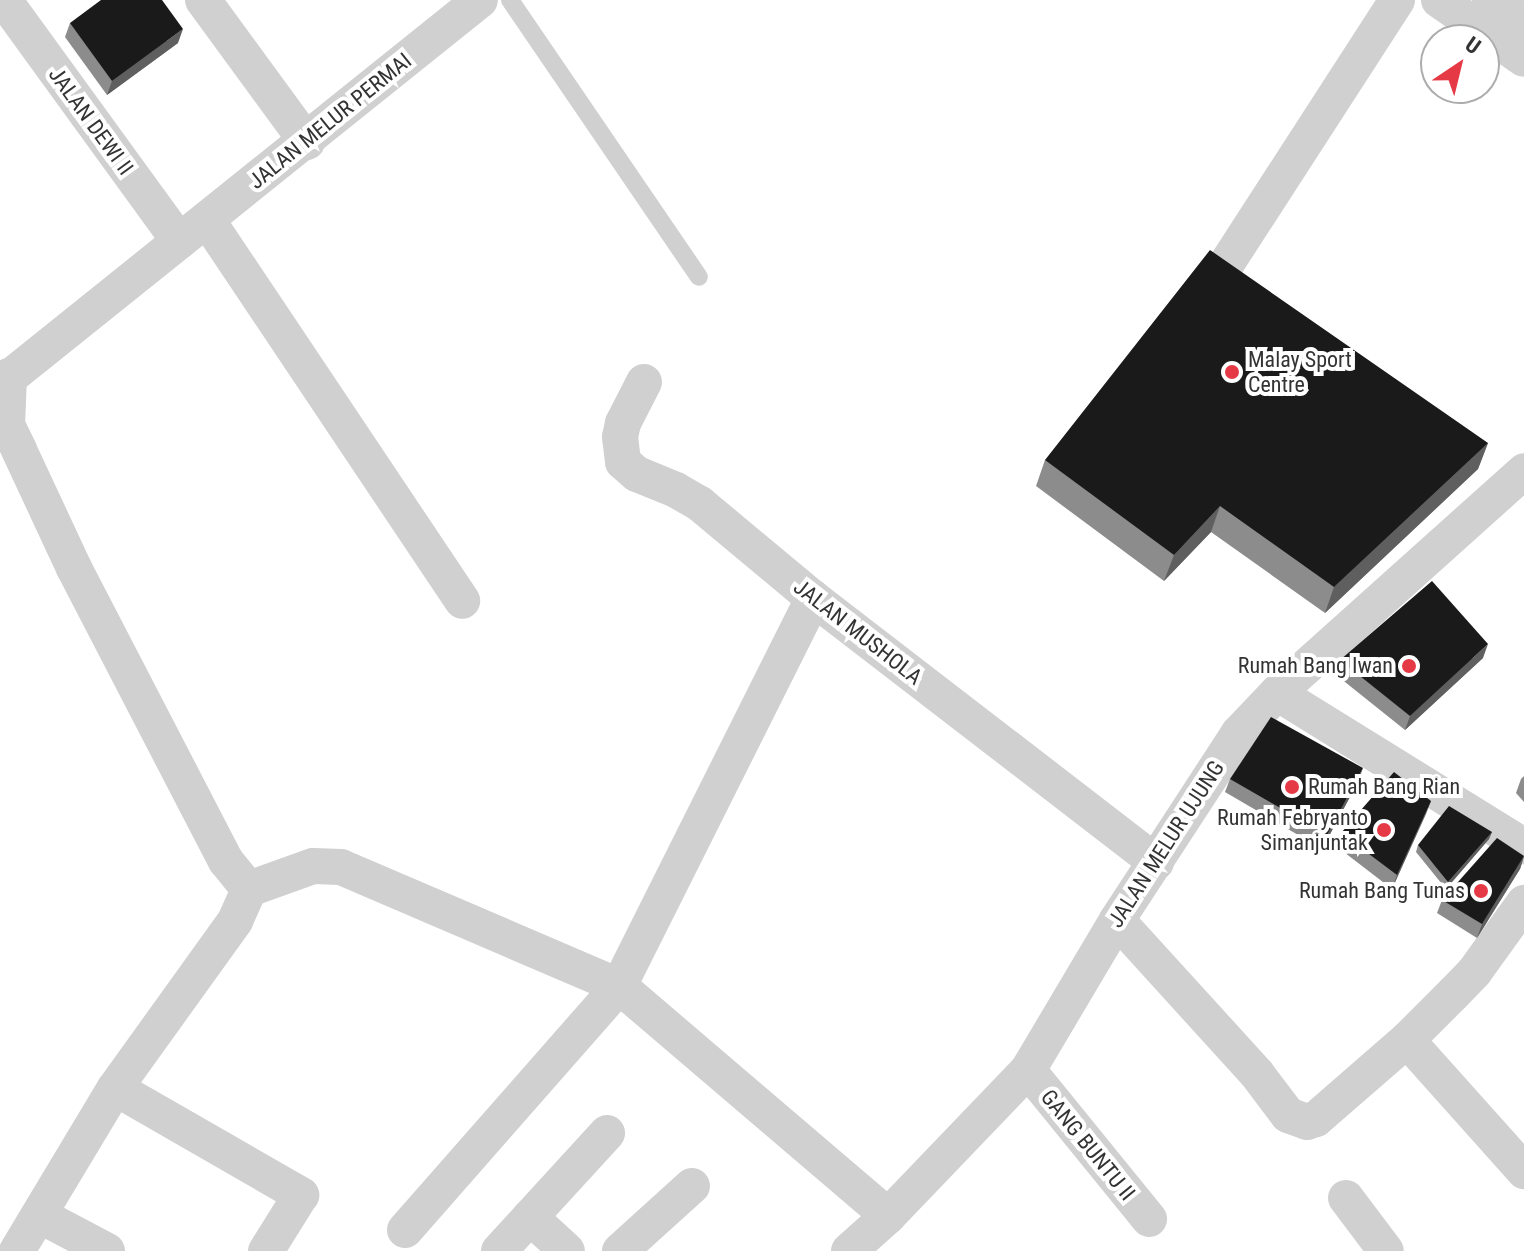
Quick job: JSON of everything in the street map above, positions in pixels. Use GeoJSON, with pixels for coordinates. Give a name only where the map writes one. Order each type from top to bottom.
{"type":"FeatureCollection","features":[{"type":"Feature","properties":{"kind":"street","name":"JALAN DEWI II"},"geometry":{"type":"LineString","coordinates":[[4,0],[179,241]]}},
{"type":"Feature","properties":{"kind":"street"},"geometry":{"type":"LineString","coordinates":[[203,0],[307,142]]}},
{"type":"Feature","properties":{"kind":"street","name":"JALAN MELUR PERMAI"},"geometry":{"type":"LineString","coordinates":[[3,375],[208,221],[480,0]]}},
{"type":"Feature","properties":{"kind":"street"},"geometry":{"type":"LineString","coordinates":[[1227,263],[1397,0]]}},
{"type":"Feature","properties":{"kind":"street"},"geometry":{"type":"LineString","coordinates":[[1465,4],[1524,22]]}},
{"type":"Feature","properties":{"kind":"street"},"geometry":{"type":"LineString","coordinates":[[1465,4],[1524,59]]}},
{"type":"Feature","properties":{"kind":"street"},"geometry":{"type":"LineString","coordinates":[[208,221],[462,601]]}},
{"type":"Feature","properties":{"kind":"street"},"geometry":{"type":"LineString","coordinates":[[3,375],[7,425],[74,568],[226,861],[249,889]]}},
{"type":"Feature","properties":{"kind":"street","name":"JALAN MUSHOLA"},"geometry":{"type":"LineString","coordinates":[[644,382],[623,423],[620,437],[623,462],[637,474],[700,504],[813,598],[1156,862]]}},
{"type":"Feature","properties":{"kind":"street","name":"JALAN MELUR UJUNG"},"geometry":{"type":"LineString","coordinates":[[859,1247],[1028,1070],[1117,920],[1216,765],[1277,693],[1524,471]]}},
{"type":"Feature","properties":{"kind":"street"},"geometry":{"type":"LineString","coordinates":[[405,1230],[619,986],[813,598]]}},
{"type":"Feature","properties":{"kind":"street"},"geometry":{"type":"LineString","coordinates":[[1277,693],[1524,846]]}},
{"type":"Feature","properties":{"kind":"street"},"geometry":{"type":"LineString","coordinates":[[17,1251],[115,1088],[235,921],[249,889],[313,866],[341,867],[619,986],[888,1216]]}},
{"type":"Feature","properties":{"kind":"street"},"geometry":{"type":"LineString","coordinates":[[1117,920],[1257,1074],[1288,1115],[1298,1121],[1316,1119],[1407,1040],[1475,971],[1524,903]]}},
{"type":"Feature","properties":{"kind":"street"},"geometry":{"type":"LineString","coordinates":[[1407,1040],[1524,1171]]}},
{"type":"Feature","properties":{"kind":"street","name":"GANG BUNTU II"},"geometry":{"type":"LineString","coordinates":[[1028,1070],[1149,1219]]}},
{"type":"Feature","properties":{"kind":"street"},"geometry":{"type":"LineString","coordinates":[[115,1088],[301,1195],[266,1251]]}},
{"type":"Feature","properties":{"kind":"street"},"geometry":{"type":"LineString","coordinates":[[499,1251],[607,1133]]}},
{"type":"Feature","properties":{"kind":"street"},"geometry":{"type":"LineString","coordinates":[[620,1251],[692,1186]]}},
{"type":"Feature","properties":{"kind":"street"},"geometry":{"type":"LineString","coordinates":[[1346,1198],[1386,1251]]}},
{"type":"Feature","properties":{"kind":"street"},"geometry":{"type":"LineString","coordinates":[[39,1215],[107,1251]]}},
{"type":"Feature","properties":{"kind":"street"},"geometry":{"type":"LineString","coordinates":[[530,1217],[567,1251]]}},
{"type":"Feature","properties":{"kind":"lane"},"geometry":{"type":"LineString","coordinates":[[510,0],[699,277]]}},
{"type":"Feature","properties":{"kind":"building"},"geometry":{"type":"Polygon","coordinates":[[[101,0],[162,0],[183,29],[112,81],[70,23],[101,0]]]}},
{"type":"Feature","properties":{"kind":"building","name":"Malay Sport Centre"},"geometry":{"type":"Polygon","coordinates":[[[1210,250],[1488,443],[1334,587],[1220,506],[1174,555],[1045,460],[1210,250]]]}},
{"type":"Feature","properties":{"kind":"building","name":"Rumah Bang Iwan"},"geometry":{"type":"Polygon","coordinates":[[[1432,581],[1488,644],[1410,716],[1340,660],[1432,581]]]}},
{"type":"Feature","properties":{"kind":"building","name":"Rumah Bang Rian"},"geometry":{"type":"Polygon","coordinates":[[[1271,717],[1363,768],[1327,835],[1230,779],[1271,717]]]}},
{"type":"Feature","properties":{"kind":"building","name":"Rumah Febryanto Simanjuntak"},"geometry":{"type":"Polygon","coordinates":[[[1394,772],[1431,801],[1397,875],[1341,833],[1394,772]]]}},
{"type":"Feature","properties":{"kind":"building"},"geometry":{"type":"Polygon","coordinates":[[[1449,806],[1492,832],[1448,882],[1418,845],[1449,806]]]}},
{"type":"Feature","properties":{"kind":"building","name":"Rumah Bang Tunas"},"geometry":{"type":"Polygon","coordinates":[[[1497,838],[1524,856],[1482,924],[1442,900],[1497,838]]]}},
{"type":"Feature","properties":{"kind":"place","name":"Malay Sport Centre"},"geometry":{"type":"Point","coordinates":[1232,372]}},
{"type":"Feature","properties":{"kind":"place","name":"Rumah Bang Iwan"},"geometry":{"type":"Point","coordinates":[1409,666]}},
{"type":"Feature","properties":{"kind":"place","name":"Rumah Bang Rian"},"geometry":{"type":"Point","coordinates":[1292,787]}},
{"type":"Feature","properties":{"kind":"place","name":"Rumah Febryanto Simanjuntak"},"geometry":{"type":"Point","coordinates":[1384,830]}},
{"type":"Feature","properties":{"kind":"place","name":"Rumah Bang Tunas"},"geometry":{"type":"Point","coordinates":[1481,891]}}]}
